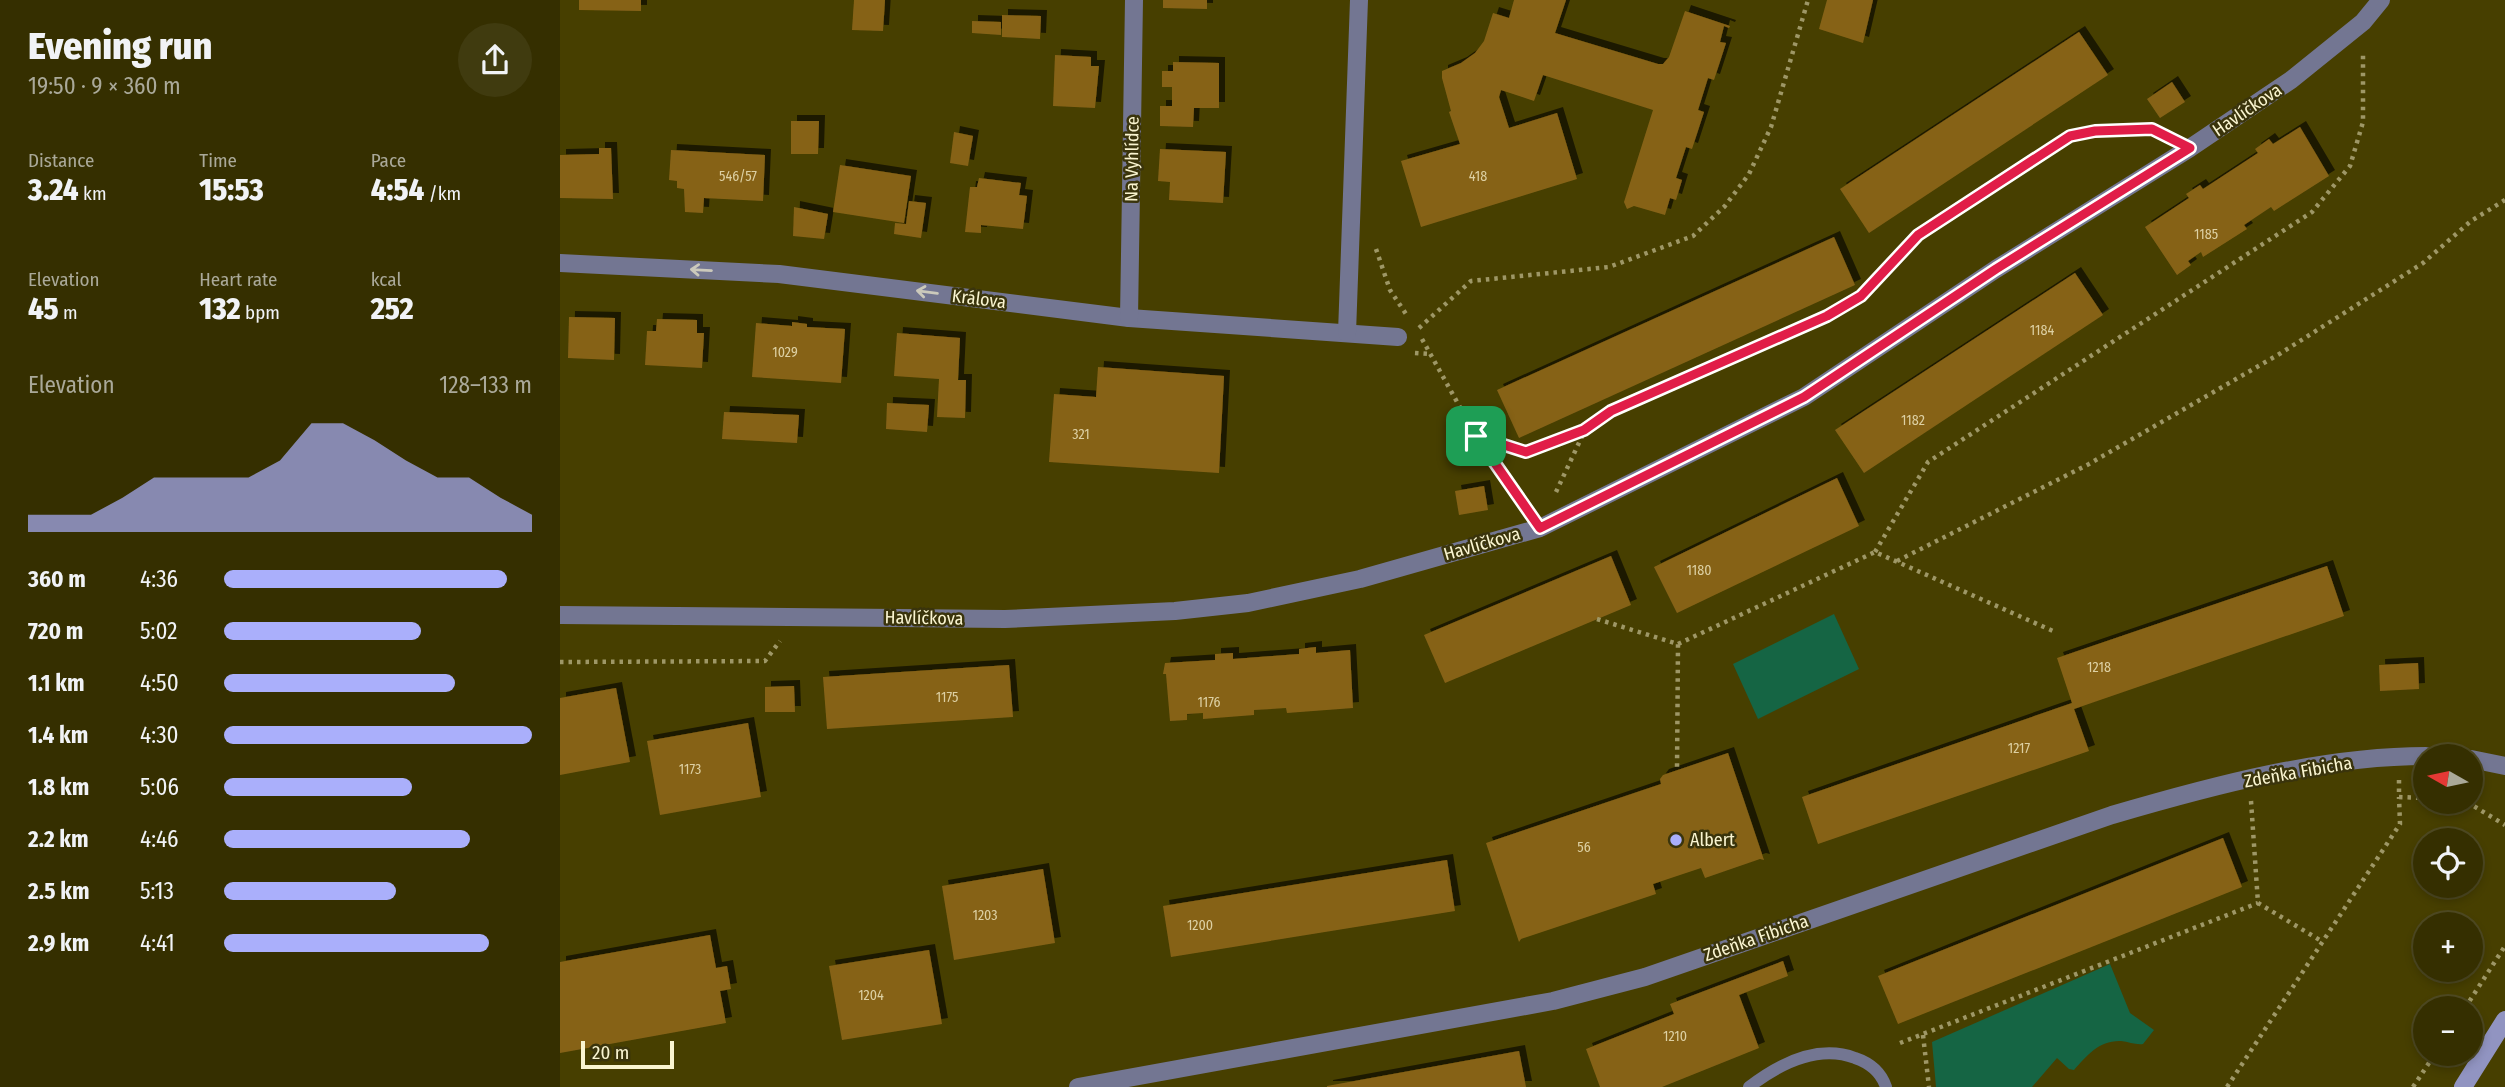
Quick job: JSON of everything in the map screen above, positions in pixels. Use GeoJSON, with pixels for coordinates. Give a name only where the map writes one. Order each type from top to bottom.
{"type":"FeatureCollection","features":[{"type":"Feature","properties":{"kind":"street","name":"Na Vyhlídce"},"geometry":{"type":"LineString","coordinates":[[1129,318],[1134,0]]}},
{"type":"Feature","properties":{"kind":"street"},"geometry":{"type":"LineString","coordinates":[[1347,333],[1359,0]]}},
{"type":"Feature","properties":{"kind":"street","name":"Havlíčkova"},"geometry":{"type":"LineString","coordinates":[[560,615],[1005,619],[1175,611],[1248,603],[1360,579],[1540,528],[1804,397],[1996,269],[2190,148],[2291,80],[2363,22],[2381,0]]}},
{"type":"Feature","properties":{"kind":"street","name":"Králova"},"geometry":{"type":"LineString","coordinates":[[560,263],[779,274],[1129,318],[1398,337]]}},
{"type":"Feature","properties":{"kind":"street","name":"Zdeňka Fibicha"},"geometry":{"type":"LineString","coordinates":[[1077,1087],[1539,1004],[1599,990],[2112,815],[2164,800],[2308,768],[2413,757]]}},
{"type":"Feature","properties":{"kind":"street"},"geometry":{"type":"LineString","coordinates":[[2483,761],[2505,766]]}},
{"type":"Feature","properties":{"kind":"street"},"geometry":{"type":"LineString","coordinates":[[2463,1087],[2505,1020]]}},
{"type":"Feature","properties":{"kind":"lane"},"geometry":{"type":"LineString","coordinates":[[1749,1087],[1786,1064],[1830,1052],[1864,1061],[1875,1069],[1883,1079],[1885,1087]]}},
{"type":"Feature","properties":{"kind":"path"},"geometry":{"type":"LineString","coordinates":[[1417,329],[1471,281],[1609,267],[1693,236],[1725,206],[1749,174],[1771,127],[1808,0]]}},
{"type":"Feature","properties":{"kind":"path"},"geometry":{"type":"LineString","coordinates":[[1597,619],[1678,644],[1875,552],[1928,461],[2312,212],[2350,166],[2363,122],[2363,22]]}},
{"type":"Feature","properties":{"kind":"path"},"geometry":{"type":"LineString","coordinates":[[1476,436],[1526,452],[1584,430],[1611,411],[1827,316],[1861,296],[1918,235],[2070,136],[2095,131],[2152,129],[2190,148]]}},
{"type":"Feature","properties":{"kind":"path"},"geometry":{"type":"LineString","coordinates":[[1897,561],[2089,464],[2281,353],[2423,263],[2471,221],[2505,200]]}},
{"type":"Feature","properties":{"kind":"path"},"geometry":{"type":"LineString","coordinates":[[1376,247],[1381,270],[1390,290],[1417,329],[1476,436],[1540,528]]}},
{"type":"Feature","properties":{"kind":"path"},"geometry":{"type":"LineString","coordinates":[[1540,528],[1584,430]]}},
{"type":"Feature","properties":{"kind":"path"},"geometry":{"type":"LineString","coordinates":[[1875,552],[2053,631]]}},
{"type":"Feature","properties":{"kind":"path"},"geometry":{"type":"LineString","coordinates":[[560,662],[765,661],[778,642],[792,642]]}},
{"type":"Feature","properties":{"kind":"path"},"geometry":{"type":"LineString","coordinates":[[1677,770],[1678,644]]}},
{"type":"Feature","properties":{"kind":"path"},"geometry":{"type":"LineString","coordinates":[[2227,1087],[2400,824],[2399,758]]}},
{"type":"Feature","properties":{"kind":"path"},"geometry":{"type":"LineString","coordinates":[[2249,780],[2258,903]]}},
{"type":"Feature","properties":{"kind":"path"},"geometry":{"type":"LineString","coordinates":[[2399,797],[2413,798]]}},
{"type":"Feature","properties":{"kind":"path"},"geometry":{"type":"LineString","coordinates":[[2483,812],[2505,825]]}},
{"type":"Feature","properties":{"kind":"path"},"geometry":{"type":"LineString","coordinates":[[2258,903],[2323,942]]}},
{"type":"Feature","properties":{"kind":"path"},"geometry":{"type":"LineString","coordinates":[[1900,1043],[2258,903]]}},
{"type":"Feature","properties":{"kind":"path"},"geometry":{"type":"LineString","coordinates":[[2473,996],[2505,946]]}},
{"type":"Feature","properties":{"kind":"path"},"geometry":{"type":"LineString","coordinates":[[1923,1034],[1929,1087]]}},
{"type":"Feature","properties":{"kind":"path"},"geometry":{"type":"LineString","coordinates":[[2413,1087],[2427,1066]]}},
{"type":"Feature","properties":{"kind":"green space"},"geometry":{"type":"Polygon","coordinates":[[[1834,614],[1859,669],[1758,719],[1733,664],[1834,614]]]}},
{"type":"Feature","properties":{"kind":"green space"},"geometry":{"type":"Polygon","coordinates":[[[2110,964],[2130,1013],[2154,1030],[2143,1044],[2121,1041],[2107,1043],[2089,1054],[2074,1070],[2057,1058],[2032,1087],[1936,1087],[1932,1042],[2110,964]]]}},
{"type":"Feature","properties":{"kind":"building"},"geometry":{"type":"Polygon","coordinates":[[[579,0],[641,0],[641,11],[579,10],[579,0]]]}},
{"type":"Feature","properties":{"kind":"building"},"geometry":{"type":"Polygon","coordinates":[[[854,0],[885,0],[883,31],[852,30],[854,0]]]}},
{"type":"Feature","properties":{"kind":"building"},"geometry":{"type":"Polygon","coordinates":[[[1163,0],[1207,0],[1207,9],[1163,8],[1163,0]]]}},
{"type":"Feature","properties":{"kind":"building"},"geometry":{"type":"Polygon","coordinates":[[[1514,0],[1566,0],[1555,33],[1658,64],[1663,64],[1669,57],[1685,11],[1730,26],[1724,26],[1720,42],[1726,43],[1714,80],[1708,78],[1698,110],[1704,112],[1692,149],[1686,147],[1676,178],[1682,180],[1676,200],[1670,198],[1665,215],[1634,206],[1627,209],[1624,202],[1653,110],[1543,75],[1534,101],[1501,90],[1499,97],[1509,128],[1557,113],[1577,179],[1421,227],[1401,161],[1460,144],[1449,112],[1451,111],[1442,71],[1475,53],[1484,41],[1493,13],[1509,18],[1514,0]]]}},
{"type":"Feature","properties":{"kind":"building"},"geometry":{"type":"Polygon","coordinates":[[[1827,0],[1873,0],[1863,43],[1819,29],[1827,0]]]}},
{"type":"Feature","properties":{"kind":"building"},"geometry":{"type":"Polygon","coordinates":[[[1002,15],[1041,16],[1040,39],[1002,37],[1002,15]]]}},
{"type":"Feature","properties":{"kind":"building"},"geometry":{"type":"Polygon","coordinates":[[[972,21],[1001,22],[1001,35],[972,33],[972,21]]]}},
{"type":"Feature","properties":{"kind":"building"},"geometry":{"type":"Polygon","coordinates":[[[2079,32],[2108,75],[1869,233],[1840,189],[2079,32]]]}},
{"type":"Feature","properties":{"kind":"building"},"geometry":{"type":"Polygon","coordinates":[[[1055,55],[1091,57],[1091,66],[1099,66],[1095,108],[1053,106],[1055,55]]]}},
{"type":"Feature","properties":{"kind":"building"},"geometry":{"type":"Polygon","coordinates":[[[1173,62],[1219,63],[1219,108],[1194,108],[1193,127],[1160,126],[1160,106],[1172,106],[1172,87],[1162,87],[1162,71],[1173,71],[1173,62]]]}},
{"type":"Feature","properties":{"kind":"building"},"geometry":{"type":"Polygon","coordinates":[[[2172,82],[2185,102],[2160,118],[2147,99],[2172,82]]]}},
{"type":"Feature","properties":{"kind":"building"},"geometry":{"type":"Polygon","coordinates":[[[791,121],[819,121],[818,154],[791,154],[791,121]]]}},
{"type":"Feature","properties":{"kind":"building"},"geometry":{"type":"Polygon","coordinates":[[[2300,127],[2329,176],[2274,211],[2271,207],[2244,225],[2247,229],[2203,257],[2201,252],[2188,261],[2191,265],[2177,275],[2145,227],[2189,198],[2186,194],[2200,185],[2203,189],[2258,153],[2255,149],[2269,139],[2273,144],[2300,127]]]}},
{"type":"Feature","properties":{"kind":"building"},"geometry":{"type":"Polygon","coordinates":[[[954,132],[973,136],[968,166],[950,163],[954,132]]]}},
{"type":"Feature","properties":{"kind":"building"},"geometry":{"type":"Polygon","coordinates":[[[599,148],[611,148],[613,199],[560,198],[560,155],[599,154],[599,148]]]}},
{"type":"Feature","properties":{"kind":"building"},"geometry":{"type":"Polygon","coordinates":[[[1160,149],[1226,152],[1223,203],[1169,200],[1170,182],[1158,181],[1160,149]]]}},
{"type":"Feature","properties":{"kind":"building"},"geometry":{"type":"Polygon","coordinates":[[[671,150],[765,155],[763,201],[704,198],[703,213],[685,212],[684,189],[677,188],[677,181],[669,180],[671,150]]]}},
{"type":"Feature","properties":{"kind":"building"},"geometry":{"type":"Polygon","coordinates":[[[840,165],[911,176],[904,223],[833,212],[840,165]]]}},
{"type":"Feature","properties":{"kind":"building"},"geometry":{"type":"Polygon","coordinates":[[[979,178],[1021,183],[1019,195],[1027,196],[1023,229],[981,225],[981,233],[965,232],[970,187],[977,187],[979,178]]]}},
{"type":"Feature","properties":{"kind":"building"},"geometry":{"type":"Polygon","coordinates":[[[909,201],[926,203],[921,238],[894,234],[895,223],[906,224],[909,201]]]}},
{"type":"Feature","properties":{"kind":"building"},"geometry":{"type":"Polygon","coordinates":[[[794,207],[828,214],[824,239],[793,236],[794,207]]]}},
{"type":"Feature","properties":{"kind":"building"},"geometry":{"type":"Polygon","coordinates":[[[1834,237],[1855,285],[1519,438],[1497,390],[1834,237]]]}},
{"type":"Feature","properties":{"kind":"building"},"geometry":{"type":"Polygon","coordinates":[[[2075,273],[2103,315],[1864,473],[1835,430],[2075,273]]]}},
{"type":"Feature","properties":{"kind":"building"},"geometry":{"type":"Polygon","coordinates":[[[569,317],[615,318],[614,360],[568,358],[569,317]]]}},
{"type":"Feature","properties":{"kind":"building"},"geometry":{"type":"Polygon","coordinates":[[[657,319],[697,320],[697,333],[704,333],[702,368],[645,365],[647,331],[656,331],[657,319]]]}},
{"type":"Feature","properties":{"kind":"building"},"geometry":{"type":"Polygon","coordinates":[[[792,322],[807,324],[807,327],[845,329],[841,383],[752,377],[756,323],[792,326],[792,322]]]}},
{"type":"Feature","properties":{"kind":"building"},"geometry":{"type":"Polygon","coordinates":[[[897,333],[960,338],[958,380],[966,380],[965,418],[937,417],[939,379],[894,376],[897,333]]]}},
{"type":"Feature","properties":{"kind":"building"},"geometry":{"type":"Polygon","coordinates":[[[1098,367],[1224,376],[1219,473],[1049,462],[1054,394],[1096,397],[1098,367]]]}},
{"type":"Feature","properties":{"kind":"building"},"geometry":{"type":"Polygon","coordinates":[[[887,403],[929,405],[927,432],[886,429],[887,403]]]}},
{"type":"Feature","properties":{"kind":"building"},"geometry":{"type":"Polygon","coordinates":[[[724,412],[799,415],[797,443],[722,439],[724,412]]]}},
{"type":"Feature","properties":{"kind":"building"},"geometry":{"type":"Polygon","coordinates":[[[1837,478],[1859,526],[1677,613],[1654,567],[1837,478]]]}},
{"type":"Feature","properties":{"kind":"building"},"geometry":{"type":"Polygon","coordinates":[[[1484,486],[1488,510],[1459,515],[1455,491],[1484,486]]]}},
{"type":"Feature","properties":{"kind":"building"},"geometry":{"type":"Polygon","coordinates":[[[1611,556],[1631,605],[1445,683],[1424,635],[1611,556]]]}},
{"type":"Feature","properties":{"kind":"building"},"geometry":{"type":"Polygon","coordinates":[[[2327,566],[2344,616],[2074,709],[2089,751],[1818,844],[1802,797],[2072,703],[2057,658],[2327,566]]]}},
{"type":"Feature","properties":{"kind":"building"},"geometry":{"type":"Polygon","coordinates":[[[1316,647],[1316,653],[1350,650],[1353,708],[1287,713],[1286,708],[1254,710],[1254,715],[1203,719],[1203,713],[1187,714],[1187,720],[1170,721],[1166,674],[1163,674],[1165,663],[1215,660],[1215,654],[1233,653],[1233,659],[1299,654],[1299,649],[1316,647]]]}},
{"type":"Feature","properties":{"kind":"building"},"geometry":{"type":"Polygon","coordinates":[[[2418,663],[2419,689],[2380,691],[2379,665],[2418,663]]]}},
{"type":"Feature","properties":{"kind":"building"},"geometry":{"type":"Polygon","coordinates":[[[1009,665],[1013,717],[827,729],[823,677],[1009,665]]]}},
{"type":"Feature","properties":{"kind":"building"},"geometry":{"type":"Polygon","coordinates":[[[794,686],[795,712],[765,712],[765,687],[794,686]]]}},
{"type":"Feature","properties":{"kind":"building"},"geometry":{"type":"Polygon","coordinates":[[[616,688],[630,762],[560,775],[560,698],[616,688]]]}},
{"type":"Feature","properties":{"kind":"building"},"geometry":{"type":"Polygon","coordinates":[[[748,723],[761,797],[660,815],[647,741],[748,723]]]}},
{"type":"Feature","properties":{"kind":"building"},"geometry":{"type":"Polygon","coordinates":[[[1728,753],[1764,860],[1760,859],[1705,878],[1701,868],[1653,884],[1656,894],[1521,939],[1519,942],[1486,843],[1661,784],[1663,775],[1728,753]]]}},
{"type":"Feature","properties":{"kind":"building"},"geometry":{"type":"Polygon","coordinates":[[[2223,838],[2242,887],[1898,1024],[1878,976],[2223,838]]]}},
{"type":"Feature","properties":{"kind":"building"},"geometry":{"type":"Polygon","coordinates":[[[1447,860],[1455,911],[1171,957],[1163,906],[1447,860]]]}},
{"type":"Feature","properties":{"kind":"building"},"geometry":{"type":"Polygon","coordinates":[[[1043,869],[1055,943],[954,960],[942,886],[1043,869]]]}},
{"type":"Feature","properties":{"kind":"building"},"geometry":{"type":"Polygon","coordinates":[[[710,935],[716,968],[727,966],[731,989],[720,991],[726,1023],[560,1053],[560,962],[710,935]]]}},
{"type":"Feature","properties":{"kind":"building"},"geometry":{"type":"Polygon","coordinates":[[[929,950],[942,1024],[842,1040],[829,966],[929,950]]]}},
{"type":"Feature","properties":{"kind":"building"},"geometry":{"type":"Polygon","coordinates":[[[1783,961],[1788,976],[1739,995],[1759,1048],[1662,1087],[1600,1087],[1586,1049],[1674,1014],[1670,1004],[1783,961]]]}},
{"type":"Feature","properties":{"kind":"building"},"geometry":{"type":"Polygon","coordinates":[[[1519,1051],[1526,1087],[1327,1087],[1327,1086],[1519,1051]]]}},
{"type":"Feature","properties":{"kind":"place","name":"Albert"},"geometry":{"type":"Point","coordinates":[1676,840]}},
{"type":"Feature","properties":{"kind":"route"},"geometry":{"type":"LineString","coordinates":[[2152,129],[2190,148],[1996,269],[1804,397],[1540,528],[1476,436],[1526,452],[1584,430],[1611,411],[1827,316],[1861,296],[1918,235],[2070,136],[2095,131],[2152,129]]}}]}
